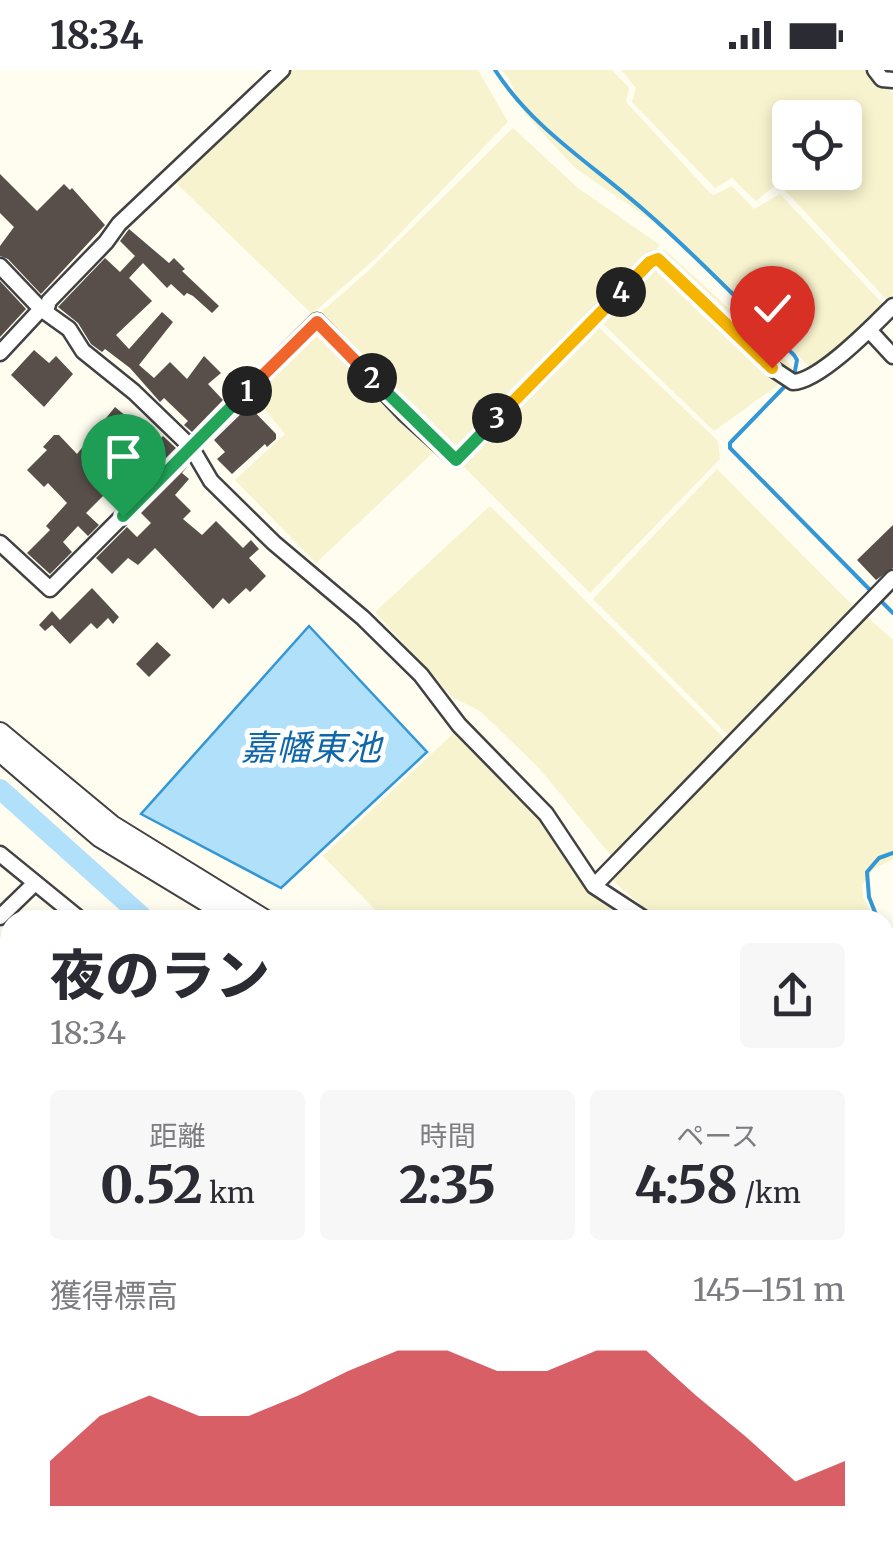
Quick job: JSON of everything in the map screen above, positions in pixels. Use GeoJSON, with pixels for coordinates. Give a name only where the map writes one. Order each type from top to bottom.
{"type":"FeatureCollection","features":[{"type":"Feature","properties":{"kind":"street"},"geometry":{"type":"LineString","coordinates":[[0,353],[44,310],[48,300],[119,224],[282,70]]}},
{"type":"Feature","properties":{"kind":"street"},"geometry":{"type":"LineString","coordinates":[[875,70],[882,79],[893,80]]}},
{"type":"Feature","properties":{"kind":"street"},"geometry":{"type":"LineString","coordinates":[[0,542],[50,589],[317,322],[405,414],[456,460],[650,262],[658,259],[772,368],[793,382],[808,378],[893,306]]}},
{"type":"Feature","properties":{"kind":"street"},"geometry":{"type":"LineString","coordinates":[[0,266],[68,329],[84,351],[134,392],[190,447],[212,481],[274,543],[363,618],[422,675],[459,725],[546,814],[594,886],[631,910]]}},
{"type":"Feature","properties":{"kind":"street"},"geometry":{"type":"LineString","coordinates":[[869,330],[893,356]]}},
{"type":"Feature","properties":{"kind":"street"},"geometry":{"type":"LineString","coordinates":[[594,886],[893,578]]}},
{"type":"Feature","properties":{"kind":"street"},"geometry":{"type":"LineString","coordinates":[[0,732],[112,825],[250,910]]}},
{"type":"Feature","properties":{"kind":"street"},"geometry":{"type":"LineString","coordinates":[[0,752],[100,837],[220,910]]}},
{"type":"Feature","properties":{"kind":"street"},"geometry":{"type":"LineString","coordinates":[[0,854],[68,910]]}},
{"type":"Feature","properties":{"kind":"street"},"geometry":{"type":"LineString","coordinates":[[7,910],[34,884]]}},
{"type":"Feature","properties":{"kind":"shaded area"},"geometry":{"type":"Polygon","coordinates":[[[288,70],[478,70],[508,122],[377,257],[312,314],[176,183],[288,70]]]}},
{"type":"Feature","properties":{"kind":"shaded area"},"geometry":{"type":"Polygon","coordinates":[[[501,70],[612,70],[629,88],[626,102],[710,193],[714,195],[732,186],[754,209],[780,194],[882,303],[817,370],[811,368],[683,246],[575,168],[525,114],[501,70]]]}},
{"type":"Feature","properties":{"kind":"shaded area"},"geometry":{"type":"Polygon","coordinates":[[[621,70],[870,70],[893,93],[893,294],[887,300],[785,190],[862,190],[862,100],[772,100],[772,188],[756,201],[732,178],[715,188],[632,102],[636,88],[621,70]]]}},
{"type":"Feature","properties":{"kind":"shaded area"},"geometry":{"type":"Polygon","coordinates":[[[513,128],[578,188],[660,245],[451,452],[319,319],[319,314],[513,128]]]}},
{"type":"Feature","properties":{"kind":"shaded area"},"geometry":{"type":"Polygon","coordinates":[[[664,249],[793,367],[792,375],[714,431],[596,317],[664,249]]]}},
{"type":"Feature","properties":{"kind":"shaded area"},"geometry":{"type":"Polygon","coordinates":[[[592,321],[718,441],[720,459],[590,593],[456,459],[592,321]]]}},
{"type":"Feature","properties":{"kind":"shaded area"},"geometry":{"type":"Polygon","coordinates":[[[319,327],[439,447],[316,563],[235,480],[285,434],[251,393],[319,327]]]}},
{"type":"Feature","properties":{"kind":"shaded area"},"geometry":{"type":"Polygon","coordinates":[[[717,469],[859,612],[735,742],[593,599],[717,469]]]}},
{"type":"Feature","properties":{"kind":"shaded area"},"geometry":{"type":"Polygon","coordinates":[[[490,506],[732,746],[613,858],[539,768],[480,711],[452,697],[375,612],[490,506]]]}},
{"type":"Feature","properties":{"kind":"shaded area"},"geometry":{"type":"Polygon","coordinates":[[[865,615],[893,640],[893,859],[874,869],[862,885],[870,910],[646,910],[608,876],[741,749],[865,615]]]}},
{"type":"Feature","properties":{"kind":"shaded area"},"geometry":{"type":"Polygon","coordinates":[[[459,728],[548,819],[590,883],[628,910],[375,910],[323,856],[459,728]]]}},
{"type":"Feature","properties":{"kind":"water","name":"嘉幡東池"},"geometry":{"type":"Polygon","coordinates":[[[309,626],[427,752],[281,888],[141,814],[309,626]]]}},
{"type":"Feature","properties":{"kind":"building"},"geometry":{"type":"Polygon","coordinates":[[[0,174],[37,211],[64,184],[105,225],[41,294],[8,259],[0,256],[0,246],[14,227],[0,213],[0,174]]]}},
{"type":"Feature","properties":{"kind":"building"},"geometry":{"type":"Polygon","coordinates":[[[129,229],[169,263],[174,258],[185,269],[182,271],[219,306],[212,313],[193,296],[184,296],[171,284],[167,288],[143,263],[129,278],[152,301],[116,335],[129,349],[162,312],[173,322],[139,365],[154,378],[170,362],[187,379],[204,356],[221,373],[208,384],[223,400],[192,432],[184,425],[188,421],[164,398],[160,402],[130,368],[105,349],[102,352],[91,344],[78,323],[58,307],[105,258],[120,272],[135,256],[120,241],[129,229]]]}},
{"type":"Feature","properties":{"kind":"building"},"geometry":{"type":"Polygon","coordinates":[[[0,281],[26,309],[0,337],[0,281]]]}},
{"type":"Feature","properties":{"kind":"building"},"geometry":{"type":"Polygon","coordinates":[[[34,350],[49,363],[56,356],[73,374],[44,407],[11,375],[34,350]]]}},
{"type":"Feature","properties":{"kind":"building"},"geometry":{"type":"Polygon","coordinates":[[[249,406],[276,434],[276,439],[232,474],[217,459],[225,452],[214,440],[249,406]]]}},
{"type":"Feature","properties":{"kind":"building"},"geometry":{"type":"Polygon","coordinates":[[[115,407],[157,442],[163,436],[176,448],[126,498],[113,486],[86,513],[99,525],[88,536],[78,526],[63,542],[72,552],[50,574],[27,553],[50,530],[46,526],[67,503],[48,483],[44,487],[27,470],[47,450],[43,447],[54,435],[59,435],[77,454],[115,407]]]}},
{"type":"Feature","properties":{"kind":"building"},"geometry":{"type":"Polygon","coordinates":[[[188,466],[182,473],[189,479],[175,495],[191,511],[183,519],[202,535],[216,521],[243,548],[251,540],[259,549],[249,558],[266,576],[250,592],[246,588],[229,604],[223,598],[213,609],[155,548],[138,565],[128,558],[112,574],[96,558],[127,527],[137,537],[151,523],[141,513],[188,466]]]}},
{"type":"Feature","properties":{"kind":"building"},"geometry":{"type":"Polygon","coordinates":[[[893,525],[893,568],[876,580],[857,560],[893,525]]]}},
{"type":"Feature","properties":{"kind":"building"},"geometry":{"type":"Polygon","coordinates":[[[92,588],[119,617],[113,624],[108,618],[97,629],[91,623],[70,644],[52,625],[45,631],[39,625],[52,611],[60,620],[92,588]]]}},
{"type":"Feature","properties":{"kind":"building"},"geometry":{"type":"Polygon","coordinates":[[[157,642],[171,655],[149,677],[136,664],[157,642]]]}},
{"type":"Feature","properties":{"kind":"waterway"},"geometry":{"type":"LineString","coordinates":[[495,70],[527,111],[664,228],[794,355],[794,376]]}},
{"type":"Feature","properties":{"kind":"waterway"},"geometry":{"type":"LineString","coordinates":[[788,383],[730,443],[730,448],[872,592]]}},
{"type":"Feature","properties":{"kind":"waterway"},"geometry":{"type":"LineString","coordinates":[[879,599],[893,613]]}},
{"type":"Feature","properties":{"kind":"waterway"},"geometry":{"type":"LineString","coordinates":[[0,789],[135,910]]}},
{"type":"Feature","properties":{"kind":"waterway"},"geometry":{"type":"LineString","coordinates":[[874,910],[867,872],[879,858],[893,853]]}},
{"type":"Feature","properties":{"kind":"route"},"geometry":{"type":"LineString","coordinates":[[123,516],[317,322],[405,414],[456,460],[650,262],[658,259],[772,368]]}}]}
